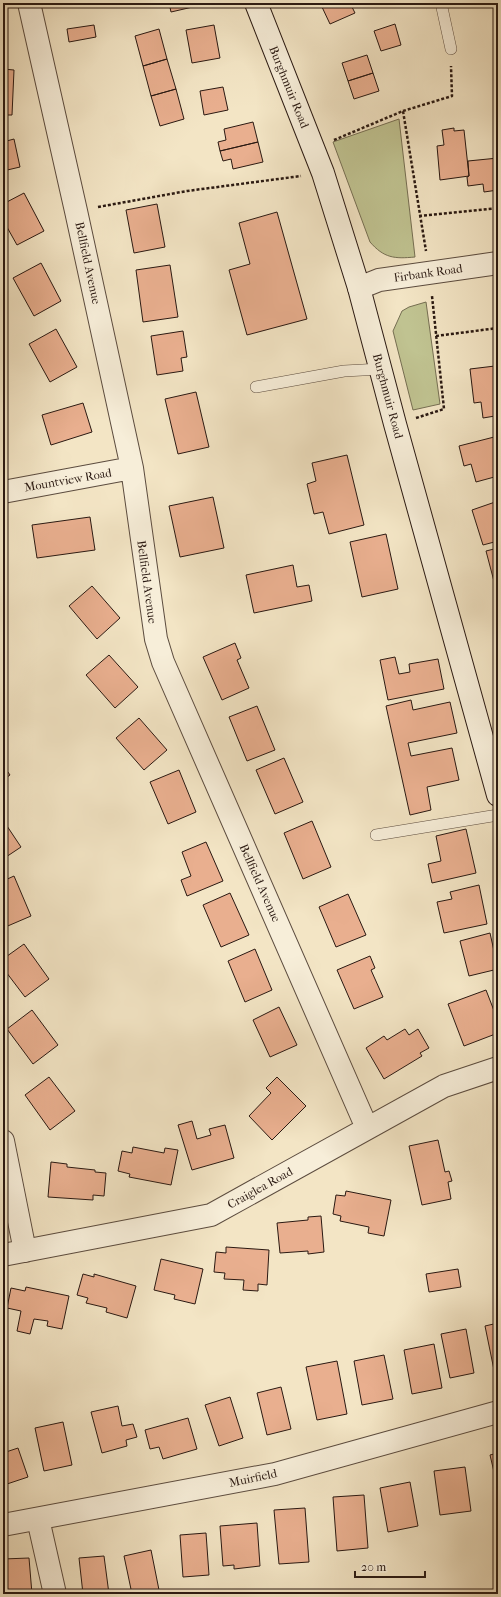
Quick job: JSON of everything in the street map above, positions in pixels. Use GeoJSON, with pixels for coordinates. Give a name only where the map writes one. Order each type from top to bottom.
{"type":"FeatureCollection","features":[{"type":"Feature","properties":{"kind":"street","name":"Bellfield Avenue"},"geometry":{"type":"LineString","coordinates":[[29,3],[132,468],[156,639],[163,662],[367,1128]]}},
{"type":"Feature","properties":{"kind":"street","name":"Burghmuir Road"},"geometry":{"type":"LineString","coordinates":[[256,3],[323,173],[359,288],[395,424],[498,795]]}},
{"type":"Feature","properties":{"kind":"street","name":"Firbank Road"},"geometry":{"type":"LineString","coordinates":[[359,288],[379,280],[498,263]]}},
{"type":"Feature","properties":{"kind":"street","name":"Mountview Road"},"geometry":{"type":"LineString","coordinates":[[3,492],[132,468]]}},
{"type":"Feature","properties":{"kind":"street","name":"Craiglea Road"},"geometry":{"type":"LineString","coordinates":[[3,1255],[211,1215],[444,1086],[498,1068]]}},
{"type":"Feature","properties":{"kind":"street"},"geometry":{"type":"LineString","coordinates":[[3,1141],[25,1251]]}},
{"type":"Feature","properties":{"kind":"street","name":"Muirfield"},"geometry":{"type":"LineString","coordinates":[[3,1525],[38,1520],[275,1474],[498,1412]]}},
{"type":"Feature","properties":{"kind":"street"},"geometry":{"type":"LineString","coordinates":[[38,1520],[55,1594]]}},
{"type":"Feature","properties":{"kind":"lane"},"geometry":{"type":"LineString","coordinates":[[440,3],[451,49]]}},
{"type":"Feature","properties":{"kind":"lane"},"geometry":{"type":"LineString","coordinates":[[256,387],[344,371],[381,369]]}},
{"type":"Feature","properties":{"kind":"lane"},"geometry":{"type":"LineString","coordinates":[[376,835],[498,815]]}},
{"type":"Feature","properties":{"kind":"path"},"geometry":{"type":"LineString","coordinates":[[313,148],[403,111],[452,96],[451,49]]}},
{"type":"Feature","properties":{"kind":"path"},"geometry":{"type":"LineString","coordinates":[[395,424],[444,410],[430,272],[419,216],[403,111]]}},
{"type":"Feature","properties":{"kind":"path"},"geometry":{"type":"LineString","coordinates":[[76,211],[187,191],[323,173]]}},
{"type":"Feature","properties":{"kind":"path"},"geometry":{"type":"LineString","coordinates":[[419,216],[498,208]]}},
{"type":"Feature","properties":{"kind":"path"},"geometry":{"type":"LineString","coordinates":[[436,336],[498,328]]}},
{"type":"Feature","properties":{"kind":"green space"},"geometry":{"type":"Polygon","coordinates":[[[399,119],[415,257],[401,258],[385,254],[370,242],[333,142],[399,119]]]}},
{"type":"Feature","properties":{"kind":"green space"},"geometry":{"type":"Polygon","coordinates":[[[426,302],[440,404],[413,410],[393,331],[402,311],[409,307],[426,302]]]}},
{"type":"Feature","properties":{"kind":"building"},"geometry":{"type":"Polygon","coordinates":[[[169,3],[196,3],[197,6],[171,12],[169,3]]]}},
{"type":"Feature","properties":{"kind":"building"},"geometry":{"type":"Polygon","coordinates":[[[320,3],[330,3],[322,7],[320,3]]]}},
{"type":"Feature","properties":{"kind":"building"},"geometry":{"type":"Polygon","coordinates":[[[330,3],[350,3],[355,13],[330,24],[322,7],[330,3]]]}},
{"type":"Feature","properties":{"kind":"building"},"geometry":{"type":"Polygon","coordinates":[[[395,24],[401,45],[381,51],[374,31],[395,24]]]}},
{"type":"Feature","properties":{"kind":"building"},"geometry":{"type":"Polygon","coordinates":[[[94,25],[96,37],[69,42],[67,29],[94,25]]]}},
{"type":"Feature","properties":{"kind":"building"},"geometry":{"type":"Polygon","coordinates":[[[214,25],[220,58],[192,63],[186,30],[214,25]]]}},
{"type":"Feature","properties":{"kind":"building"},"geometry":{"type":"Polygon","coordinates":[[[159,29],[167,59],[143,66],[135,36],[159,29]]]}},
{"type":"Feature","properties":{"kind":"building"},"geometry":{"type":"Polygon","coordinates":[[[367,55],[373,73],[348,81],[342,63],[367,55]]]}},
{"type":"Feature","properties":{"kind":"building"},"geometry":{"type":"Polygon","coordinates":[[[167,59],[176,89],[151,96],[143,66],[167,59]]]}},
{"type":"Feature","properties":{"kind":"building"},"geometry":{"type":"Polygon","coordinates":[[[3,69],[14,70],[12,115],[3,115],[3,69]]]}},
{"type":"Feature","properties":{"kind":"building"},"geometry":{"type":"Polygon","coordinates":[[[373,73],[379,91],[354,99],[348,81],[373,73]]]}},
{"type":"Feature","properties":{"kind":"building"},"geometry":{"type":"Polygon","coordinates":[[[223,87],[228,110],[204,115],[200,91],[223,87]]]}},
{"type":"Feature","properties":{"kind":"building"},"geometry":{"type":"Polygon","coordinates":[[[176,89],[184,119],[160,126],[151,96],[176,89]]]}},
{"type":"Feature","properties":{"kind":"building"},"geometry":{"type":"Polygon","coordinates":[[[253,122],[258,142],[220,151],[218,142],[226,140],[224,129],[253,122]]]}},
{"type":"Feature","properties":{"kind":"building"},"geometry":{"type":"Polygon","coordinates":[[[454,128],[454,131],[464,130],[469,176],[440,180],[437,146],[444,145],[442,130],[454,128]]]}},
{"type":"Feature","properties":{"kind":"building"},"geometry":{"type":"Polygon","coordinates":[[[14,139],[20,167],[3,171],[3,142],[14,139]]]}},
{"type":"Feature","properties":{"kind":"building"},"geometry":{"type":"Polygon","coordinates":[[[258,142],[263,162],[233,169],[231,159],[223,161],[220,151],[258,142]]]}},
{"type":"Feature","properties":{"kind":"building"},"geometry":{"type":"Polygon","coordinates":[[[498,158],[498,190],[484,192],[483,184],[468,186],[468,161],[498,158]]]}},
{"type":"Feature","properties":{"kind":"building"},"geometry":{"type":"Polygon","coordinates":[[[24,193],[44,231],[17,245],[3,220],[3,204],[24,193]]]}},
{"type":"Feature","properties":{"kind":"building"},"geometry":{"type":"Polygon","coordinates":[[[157,204],[165,247],[134,253],[126,210],[157,204]]]}},
{"type":"Feature","properties":{"kind":"building"},"geometry":{"type":"Polygon","coordinates":[[[277,212],[307,319],[247,335],[229,270],[250,264],[239,223],[277,212]]]}},
{"type":"Feature","properties":{"kind":"building"},"geometry":{"type":"Polygon","coordinates":[[[41,263],[61,301],[34,316],[13,278],[41,263]]]}},
{"type":"Feature","properties":{"kind":"building"},"geometry":{"type":"Polygon","coordinates":[[[170,265],[178,317],[143,322],[136,270],[170,265]]]}},
{"type":"Feature","properties":{"kind":"building"},"geometry":{"type":"Polygon","coordinates":[[[56,329],[77,367],[50,382],[29,344],[56,329]]]}},
{"type":"Feature","properties":{"kind":"building"},"geometry":{"type":"Polygon","coordinates":[[[183,331],[187,357],[181,358],[183,371],[157,375],[151,336],[183,331]]]}},
{"type":"Feature","properties":{"kind":"building"},"geometry":{"type":"Polygon","coordinates":[[[498,356],[498,366],[495,366],[494,357],[498,356]]]}},
{"type":"Feature","properties":{"kind":"building"},"geometry":{"type":"Polygon","coordinates":[[[498,366],[498,414],[483,418],[481,402],[474,403],[470,369],[498,366]]]}},
{"type":"Feature","properties":{"kind":"building"},"geometry":{"type":"Polygon","coordinates":[[[196,392],[209,447],[178,454],[165,399],[196,392]]]}},
{"type":"Feature","properties":{"kind":"building"},"geometry":{"type":"Polygon","coordinates":[[[83,403],[92,432],[51,445],[42,415],[83,403]]]}},
{"type":"Feature","properties":{"kind":"building"},"geometry":{"type":"Polygon","coordinates":[[[498,436],[498,476],[476,482],[471,464],[464,466],[459,446],[498,436]]]}},
{"type":"Feature","properties":{"kind":"building"},"geometry":{"type":"Polygon","coordinates":[[[347,455],[364,525],[329,534],[323,512],[314,514],[307,484],[316,481],[312,463],[347,455]]]}},
{"type":"Feature","properties":{"kind":"building"},"geometry":{"type":"Polygon","coordinates":[[[213,497],[224,548],[180,557],[169,506],[213,497]]]}},
{"type":"Feature","properties":{"kind":"building"},"geometry":{"type":"Polygon","coordinates":[[[498,501],[498,541],[483,545],[472,510],[498,501]]]}},
{"type":"Feature","properties":{"kind":"building"},"geometry":{"type":"Polygon","coordinates":[[[90,517],[95,550],[37,558],[32,525],[90,517]]]}},
{"type":"Feature","properties":{"kind":"building"},"geometry":{"type":"Polygon","coordinates":[[[386,534],[398,589],[362,597],[350,542],[386,534]]]}},
{"type":"Feature","properties":{"kind":"building"},"geometry":{"type":"Polygon","coordinates":[[[498,548],[498,589],[496,589],[486,551],[498,548]]]}},
{"type":"Feature","properties":{"kind":"building"},"geometry":{"type":"Polygon","coordinates":[[[293,565],[297,587],[309,585],[312,601],[254,613],[246,575],[293,565]]]}},
{"type":"Feature","properties":{"kind":"building"},"geometry":{"type":"Polygon","coordinates":[[[92,586],[120,618],[97,639],[69,606],[92,586]]]}},
{"type":"Feature","properties":{"kind":"building"},"geometry":{"type":"Polygon","coordinates":[[[235,643],[241,658],[237,660],[249,688],[222,700],[203,657],[235,643]]]}},
{"type":"Feature","properties":{"kind":"building"},"geometry":{"type":"Polygon","coordinates":[[[109,655],[138,687],[115,708],[86,675],[109,655]]]}},
{"type":"Feature","properties":{"kind":"building"},"geometry":{"type":"Polygon","coordinates":[[[395,657],[399,674],[410,672],[409,664],[438,659],[444,689],[388,700],[380,660],[395,657]]]}},
{"type":"Feature","properties":{"kind":"building"},"geometry":{"type":"Polygon","coordinates":[[[411,700],[413,710],[450,702],[457,733],[408,743],[411,756],[452,748],[459,780],[427,787],[431,810],[410,815],[386,706],[411,700]]]}},
{"type":"Feature","properties":{"kind":"building"},"geometry":{"type":"Polygon","coordinates":[[[257,706],[275,750],[247,761],[229,717],[257,706]]]}},
{"type":"Feature","properties":{"kind":"building"},"geometry":{"type":"Polygon","coordinates":[[[139,718],[167,750],[144,770],[116,738],[139,718]]]}},
{"type":"Feature","properties":{"kind":"building"},"geometry":{"type":"Polygon","coordinates":[[[284,758],[303,802],[275,814],[256,770],[284,758]]]}},
{"type":"Feature","properties":{"kind":"building"},"geometry":{"type":"Polygon","coordinates":[[[3,765],[10,775],[3,780],[3,765]]]}},
{"type":"Feature","properties":{"kind":"building"},"geometry":{"type":"Polygon","coordinates":[[[179,770],[196,812],[168,824],[150,782],[179,770]]]}},
{"type":"Feature","properties":{"kind":"building"},"geometry":{"type":"Polygon","coordinates":[[[3,820],[21,847],[3,859],[3,820]]]}},
{"type":"Feature","properties":{"kind":"building"},"geometry":{"type":"Polygon","coordinates":[[[312,821],[331,867],[303,879],[284,833],[312,821]]]}},
{"type":"Feature","properties":{"kind":"building"},"geometry":{"type":"Polygon","coordinates":[[[466,829],[476,873],[432,883],[428,864],[441,861],[436,836],[466,829]]]}},
{"type":"Feature","properties":{"kind":"building"},"geometry":{"type":"Polygon","coordinates":[[[206,842],[223,881],[187,896],[181,880],[191,876],[182,852],[206,842]]]}},
{"type":"Feature","properties":{"kind":"building"},"geometry":{"type":"Polygon","coordinates":[[[14,876],[31,916],[3,928],[3,881],[14,876]]]}},
{"type":"Feature","properties":{"kind":"building"},"geometry":{"type":"Polygon","coordinates":[[[479,885],[487,924],[444,933],[437,902],[452,899],[450,892],[479,885]]]}},
{"type":"Feature","properties":{"kind":"building"},"geometry":{"type":"Polygon","coordinates":[[[230,893],[249,935],[221,947],[203,905],[230,893]]]}},
{"type":"Feature","properties":{"kind":"building"},"geometry":{"type":"Polygon","coordinates":[[[348,894],[366,935],[336,947],[319,907],[348,894]]]}},
{"type":"Feature","properties":{"kind":"building"},"geometry":{"type":"Polygon","coordinates":[[[490,933],[498,969],[469,976],[460,941],[490,933]]]}},
{"type":"Feature","properties":{"kind":"building"},"geometry":{"type":"Polygon","coordinates":[[[24,944],[49,979],[25,997],[3,968],[3,959],[24,944]]]}},
{"type":"Feature","properties":{"kind":"building"},"geometry":{"type":"Polygon","coordinates":[[[255,949],[272,990],[245,1002],[228,961],[255,949]]]}},
{"type":"Feature","properties":{"kind":"building"},"geometry":{"type":"Polygon","coordinates":[[[370,956],[375,968],[371,970],[383,997],[354,1009],[337,970],[370,956]]]}},
{"type":"Feature","properties":{"kind":"building"},"geometry":{"type":"Polygon","coordinates":[[[486,990],[498,1021],[498,1033],[464,1046],[448,1004],[486,990]]]}},
{"type":"Feature","properties":{"kind":"building"},"geometry":{"type":"Polygon","coordinates":[[[279,1007],[297,1045],[270,1057],[253,1020],[279,1007]]]}},
{"type":"Feature","properties":{"kind":"building"},"geometry":{"type":"Polygon","coordinates":[[[32,1010],[58,1045],[33,1064],[7,1029],[32,1010]]]}},
{"type":"Feature","properties":{"kind":"building"},"geometry":{"type":"Polygon","coordinates":[[[405,1029],[409,1035],[418,1029],[429,1048],[420,1053],[422,1056],[384,1079],[366,1048],[384,1036],[387,1040],[405,1029]]]}},
{"type":"Feature","properties":{"kind":"building"},"geometry":{"type":"Polygon","coordinates":[[[49,1077],[75,1111],[50,1130],[25,1095],[49,1077]]]}},
{"type":"Feature","properties":{"kind":"building"},"geometry":{"type":"Polygon","coordinates":[[[277,1077],[306,1106],[272,1140],[249,1116],[271,1093],[266,1088],[277,1077]]]}},
{"type":"Feature","properties":{"kind":"building"},"geometry":{"type":"Polygon","coordinates":[[[192,1121],[197,1139],[211,1135],[209,1129],[225,1125],[234,1158],[192,1170],[178,1125],[192,1121]]]}},
{"type":"Feature","properties":{"kind":"building"},"geometry":{"type":"Polygon","coordinates":[[[438,1140],[445,1172],[449,1171],[452,1181],[448,1182],[451,1199],[422,1205],[409,1146],[438,1140]]]}},
{"type":"Feature","properties":{"kind":"building"},"geometry":{"type":"Polygon","coordinates":[[[133,1147],[164,1153],[165,1148],[178,1150],[171,1185],[129,1177],[130,1174],[118,1171],[122,1151],[132,1153],[133,1147]]]}},
{"type":"Feature","properties":{"kind":"building"},"geometry":{"type":"Polygon","coordinates":[[[51,1162],[67,1164],[67,1167],[95,1170],[95,1172],[106,1173],[104,1196],[93,1195],[93,1200],[48,1197],[51,1162]]]}},
{"type":"Feature","properties":{"kind":"building"},"geometry":{"type":"Polygon","coordinates":[[[346,1191],[391,1200],[384,1236],[368,1233],[369,1227],[340,1221],[341,1216],[333,1214],[336,1195],[345,1196],[346,1191]]]}},
{"type":"Feature","properties":{"kind":"building"},"geometry":{"type":"Polygon","coordinates":[[[321,1216],[324,1252],[308,1254],[308,1251],[280,1253],[277,1223],[308,1220],[308,1217],[321,1216]]]}},
{"type":"Feature","properties":{"kind":"building"},"geometry":{"type":"Polygon","coordinates":[[[226,1247],[269,1250],[267,1285],[258,1284],[258,1291],[243,1290],[244,1280],[224,1279],[225,1273],[214,1272],[216,1252],[226,1253],[226,1247]]]}},
{"type":"Feature","properties":{"kind":"building"},"geometry":{"type":"Polygon","coordinates":[[[161,1259],[203,1269],[195,1304],[174,1299],[175,1295],[154,1290],[161,1259]]]}},
{"type":"Feature","properties":{"kind":"building"},"geometry":{"type":"Polygon","coordinates":[[[458,1269],[461,1287],[429,1292],[426,1274],[458,1269]]]}},
{"type":"Feature","properties":{"kind":"building"},"geometry":{"type":"Polygon","coordinates":[[[83,1274],[94,1277],[94,1274],[136,1286],[127,1318],[106,1312],[107,1308],[86,1303],[88,1298],[77,1295],[83,1274]]]}},
{"type":"Feature","properties":{"kind":"building"},"geometry":{"type":"Polygon","coordinates":[[[26,1287],[69,1296],[62,1329],[47,1326],[48,1321],[34,1319],[30,1334],[17,1331],[21,1311],[7,1308],[11,1288],[25,1291],[26,1287]]]}},
{"type":"Feature","properties":{"kind":"building"},"geometry":{"type":"Polygon","coordinates":[[[498,1323],[498,1369],[494,1370],[485,1326],[498,1323]]]}},
{"type":"Feature","properties":{"kind":"building"},"geometry":{"type":"Polygon","coordinates":[[[466,1329],[474,1373],[450,1378],[441,1334],[466,1329]]]}},
{"type":"Feature","properties":{"kind":"building"},"geometry":{"type":"Polygon","coordinates":[[[434,1344],[442,1388],[412,1394],[404,1350],[434,1344]]]}},
{"type":"Feature","properties":{"kind":"building"},"geometry":{"type":"Polygon","coordinates":[[[384,1355],[393,1399],[362,1405],[354,1361],[384,1355]]]}},
{"type":"Feature","properties":{"kind":"building"},"geometry":{"type":"Polygon","coordinates":[[[337,1361],[347,1414],[317,1420],[306,1367],[337,1361]]]}},
{"type":"Feature","properties":{"kind":"building"},"geometry":{"type":"Polygon","coordinates":[[[281,1387],[291,1429],[267,1435],[257,1393],[281,1387]]]}},
{"type":"Feature","properties":{"kind":"building"},"geometry":{"type":"Polygon","coordinates":[[[230,1397],[243,1438],[219,1446],[205,1405],[230,1397]]]}},
{"type":"Feature","properties":{"kind":"building"},"geometry":{"type":"Polygon","coordinates":[[[118,1406],[122,1426],[133,1424],[137,1437],[126,1440],[127,1446],[102,1453],[91,1412],[118,1406]]]}},
{"type":"Feature","properties":{"kind":"building"},"geometry":{"type":"Polygon","coordinates":[[[188,1418],[197,1449],[163,1459],[159,1447],[150,1449],[145,1430],[188,1418]]]}},
{"type":"Feature","properties":{"kind":"building"},"geometry":{"type":"Polygon","coordinates":[[[63,1422],[72,1465],[44,1471],[35,1428],[63,1422]]]}},
{"type":"Feature","properties":{"kind":"building"},"geometry":{"type":"Polygon","coordinates":[[[18,1448],[28,1477],[4,1485],[3,1453],[18,1448]]]}},
{"type":"Feature","properties":{"kind":"building"},"geometry":{"type":"Polygon","coordinates":[[[498,1453],[498,1489],[490,1455],[498,1453]]]}},
{"type":"Feature","properties":{"kind":"building"},"geometry":{"type":"Polygon","coordinates":[[[465,1467],[471,1511],[440,1515],[434,1471],[465,1467]]]}},
{"type":"Feature","properties":{"kind":"building"},"geometry":{"type":"Polygon","coordinates":[[[410,1482],[418,1526],[388,1532],[380,1488],[410,1482]]]}},
{"type":"Feature","properties":{"kind":"building"},"geometry":{"type":"Polygon","coordinates":[[[364,1495],[368,1548],[337,1551],[333,1497],[364,1495]]]}},
{"type":"Feature","properties":{"kind":"building"},"geometry":{"type":"Polygon","coordinates":[[[305,1508],[309,1562],[279,1564],[274,1510],[305,1508]]]}},
{"type":"Feature","properties":{"kind":"building"},"geometry":{"type":"Polygon","coordinates":[[[257,1523],[260,1566],[234,1569],[234,1565],[223,1566],[220,1526],[257,1523]]]}},
{"type":"Feature","properties":{"kind":"building"},"geometry":{"type":"Polygon","coordinates":[[[206,1533],[209,1575],[183,1577],[180,1535],[206,1533]]]}},
{"type":"Feature","properties":{"kind":"building"},"geometry":{"type":"Polygon","coordinates":[[[151,1550],[159,1590],[142,1594],[132,1594],[124,1556],[151,1550]]]}},
{"type":"Feature","properties":{"kind":"building"},"geometry":{"type":"Polygon","coordinates":[[[104,1556],[109,1594],[83,1594],[79,1558],[104,1556]]]}},
{"type":"Feature","properties":{"kind":"building"},"geometry":{"type":"Polygon","coordinates":[[[29,1558],[32,1594],[3,1594],[3,1559],[29,1558]]]}}]}
